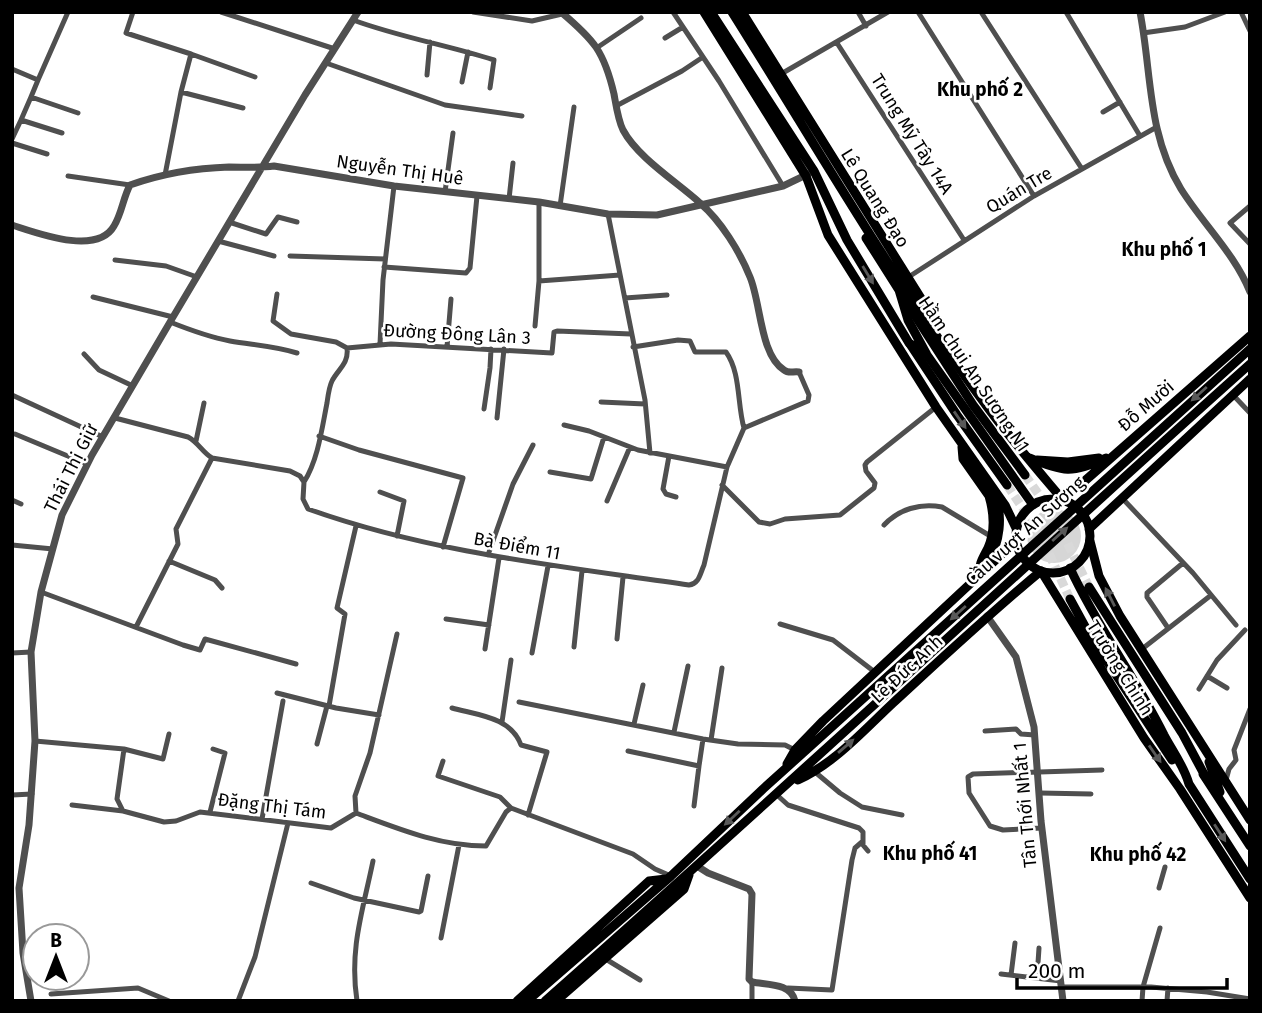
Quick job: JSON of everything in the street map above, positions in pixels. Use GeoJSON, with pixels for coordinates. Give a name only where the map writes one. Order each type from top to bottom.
{"type":"FeatureCollection","features":[{"type":"Feature","properties":{"kind":"main road","name":"Lê Quang Đạo"},"geometry":{"type":"LineString","coordinates":[[732,12],[780,74],[903,283],[970,374],[981,400],[1063,500]]}},
{"type":"Feature","properties":{"kind":"main road","name":"Lê Quang Đạo"},"geometry":{"type":"LineString","coordinates":[[742,12],[762,53],[848,201],[874,252],[903,283],[908,320],[927,355],[1033,505]]}},
{"type":"Feature","properties":{"kind":"main road","name":"Lê Quang Đạo"},"geometry":{"type":"LineString","coordinates":[[709,13],[810,173],[909,343],[927,355]]}},
{"type":"Feature","properties":{"kind":"main road","name":"Lê Quang Đạo"},"geometry":{"type":"LineString","coordinates":[[810,173],[828,235],[936,407],[993,486],[997,500]]}},
{"type":"Feature","properties":{"kind":"main road"},"geometry":{"type":"LineString","coordinates":[[843,231],[845,263]]}},
{"type":"Feature","properties":{"kind":"main road","name":"Hầm chui An Sương N1"},"geometry":{"type":"LineString","coordinates":[[903,283],[958,383],[1025,475]]}},
{"type":"Feature","properties":{"kind":"main road","name":"Đỗ Mười"},"geometry":{"type":"LineString","coordinates":[[1063,500],[1250,336]]}},
{"type":"Feature","properties":{"kind":"main road"},"geometry":{"type":"LineString","coordinates":[[909,343],[1007,485]]}},
{"type":"Feature","properties":{"kind":"main road","name":"Cầu vượt An Sương"},"geometry":{"type":"LineString","coordinates":[[822,737],[1250,348]]}},
{"type":"Feature","properties":{"kind":"main road","name":"Cầu vượt An Sương"},"geometry":{"type":"LineString","coordinates":[[829,745],[1250,364]]}},
{"type":"Feature","properties":{"kind":"main road"},"geometry":{"type":"LineString","coordinates":[[1089,529],[1250,379]]}},
{"type":"Feature","properties":{"kind":"main road","name":"Lê Quang Đạo"},"geometry":{"type":"LineString","coordinates":[[962,445],[963,459],[1016,528]]}},
{"type":"Feature","properties":{"kind":"main road"},"geometry":{"type":"LineString","coordinates":[[1024,455],[1035,460],[1068,462],[1105,459],[1117,453],[1120,470],[1126,477],[1143,478]]}},
{"type":"Feature","properties":{"kind":"main road"},"geometry":{"type":"LineString","coordinates":[[979,575],[979,564],[992,537],[997,500]]}},
{"type":"Feature","properties":{"kind":"main road"},"geometry":{"type":"LineString","coordinates":[[979,575],[990,560],[998,541],[997,500]]}},
{"type":"Feature","properties":{"kind":"main road"},"geometry":{"type":"LineString","coordinates":[[1045,500],[1063,500],[1080,511],[1089,529],[1090,541],[1080,562],[1070,569],[1061,572],[1041,571],[1024,560],[1016,541],[1016,528],[1020,518],[1033,505],[1045,500]]}},
{"type":"Feature","properties":{"kind":"main road","name":"Lê Đức Anh"},"geometry":{"type":"LineString","coordinates":[[782,771],[795,750],[1016,541]]}},
{"type":"Feature","properties":{"kind":"main road","name":"Trường Chinh"},"geometry":{"type":"LineString","coordinates":[[1090,541],[1099,576],[1120,616],[1250,820]]}},
{"type":"Feature","properties":{"kind":"main road","name":"Trường Chinh"},"geometry":{"type":"LineString","coordinates":[[1070,569],[1092,611],[1153,709],[1165,737],[1185,770],[1189,784],[1250,879]]}},
{"type":"Feature","properties":{"kind":"main road","name":"Lê Đức Anh"},"geometry":{"type":"LineString","coordinates":[[790,783],[815,772],[852,741],[987,616],[1041,571]]}},
{"type":"Feature","properties":{"kind":"main road","name":"Trường Chinh"},"geometry":{"type":"LineString","coordinates":[[1041,571],[1144,738],[1250,898]]}},
{"type":"Feature","properties":{"kind":"main road"},"geometry":{"type":"LineString","coordinates":[[979,575],[998,587],[1004,601]]}},
{"type":"Feature","properties":{"kind":"main road"},"geometry":{"type":"LineString","coordinates":[[1089,587],[1182,733],[1205,776]]}},
{"type":"Feature","properties":{"kind":"main road"},"geometry":{"type":"LineString","coordinates":[[1070,599],[1088,632],[1189,784]]}},
{"type":"Feature","properties":{"kind":"main road","name":"Trường Chinh"},"geometry":{"type":"LineString","coordinates":[[1153,709],[1175,733],[1250,846]]}},
{"type":"Feature","properties":{"kind":"main road","name":"Lê Đức Anh"},"geometry":{"type":"LineString","coordinates":[[517,1001],[528,997],[669,877],[822,737]]}},
{"type":"Feature","properties":{"kind":"main road","name":"Lê Đức Anh"},"geometry":{"type":"LineString","coordinates":[[545,1001],[777,795],[829,745]]}},
{"type":"Feature","properties":{"kind":"main road","name":"Trường Chinh"},"geometry":{"type":"LineString","coordinates":[[1206,754],[1231,817]]}},
{"type":"Feature","properties":{"kind":"main road","name":"Trường Chinh"},"geometry":{"type":"LineString","coordinates":[[1174,780],[1200,801]]}},
{"type":"Feature","properties":{"kind":"main road","name":"Lê Đức Anh"},"geometry":{"type":"LineString","coordinates":[[556,1001],[684,889],[690,873]]}},
{"type":"Feature","properties":{"kind":"street"},"geometry":{"type":"LineString","coordinates":[[47,154],[12,141],[68,12]]}},
{"type":"Feature","properties":{"kind":"street"},"geometry":{"type":"LineString","coordinates":[[133,12],[126,33],[255,78]]}},
{"type":"Feature","properties":{"kind":"street"},"geometry":{"type":"LineString","coordinates":[[221,12],[335,49]]}},
{"type":"Feature","properties":{"kind":"street","name":"Thái Thị Giữ"},"geometry":{"type":"LineString","coordinates":[[31,1001],[23,953],[19,888],[32,794],[35,741],[31,652],[41,592],[62,515],[87,464],[229,222],[358,12]]}},
{"type":"Feature","properties":{"kind":"street"},"geometry":{"type":"LineString","coordinates":[[473,12],[532,21],[561,13],[587,34],[598,47],[608,71],[623,130],[649,160],[711,213],[749,274],[757,296],[766,344],[781,369],[788,373],[799,373],[809,396],[808,401],[744,428],[739,410],[739,391],[726,352],[695,352],[690,341],[678,340],[634,347]]}},
{"type":"Feature","properties":{"kind":"street"},"geometry":{"type":"LineString","coordinates":[[673,12],[783,186]]}},
{"type":"Feature","properties":{"kind":"street"},"geometry":{"type":"LineString","coordinates":[[858,12],[866,26]]}},
{"type":"Feature","properties":{"kind":"street"},"geometry":{"type":"LineString","coordinates":[[780,74],[888,12]]}},
{"type":"Feature","properties":{"kind":"street"},"geometry":{"type":"LineString","coordinates":[[918,12],[1034,196]]}},
{"type":"Feature","properties":{"kind":"street"},"geometry":{"type":"LineString","coordinates":[[981,12],[1082,169]]}},
{"type":"Feature","properties":{"kind":"street"},"geometry":{"type":"LineString","coordinates":[[1066,12],[1140,136]]}},
{"type":"Feature","properties":{"kind":"street"},"geometry":{"type":"LineString","coordinates":[[1140,12],[1155,128],[1180,188],[1214,233],[1250,292]]}},
{"type":"Feature","properties":{"kind":"street"},"geometry":{"type":"LineString","coordinates":[[1143,33],[1185,27],[1226,12]]}},
{"type":"Feature","properties":{"kind":"street"},"geometry":{"type":"LineString","coordinates":[[1241,12],[1250,31]]}},
{"type":"Feature","properties":{"kind":"street"},"geometry":{"type":"LineString","coordinates":[[598,47],[641,19]]}},
{"type":"Feature","properties":{"kind":"street"},"geometry":{"type":"LineString","coordinates":[[353,20],[391,34],[494,60],[490,88]]}},
{"type":"Feature","properties":{"kind":"street"},"geometry":{"type":"LineString","coordinates":[[665,38],[683,27]]}},
{"type":"Feature","properties":{"kind":"street"},"geometry":{"type":"LineString","coordinates":[[427,75],[430,42]]}},
{"type":"Feature","properties":{"kind":"street","name":"Trung Mỹ Tây 14A"},"geometry":{"type":"LineString","coordinates":[[837,43],[964,240]]}},
{"type":"Feature","properties":{"kind":"street"},"geometry":{"type":"LineString","coordinates":[[462,82],[468,52]]}},
{"type":"Feature","properties":{"kind":"street"},"geometry":{"type":"LineString","coordinates":[[165,176],[191,54]]}},
{"type":"Feature","properties":{"kind":"street"},"geometry":{"type":"LineString","coordinates":[[616,106],[703,57]]}},
{"type":"Feature","properties":{"kind":"street"},"geometry":{"type":"LineString","coordinates":[[326,63],[445,105],[522,117]]}},
{"type":"Feature","properties":{"kind":"street"},"geometry":{"type":"LineString","coordinates":[[12,69],[38,80]]}},
{"type":"Feature","properties":{"kind":"street"},"geometry":{"type":"LineString","coordinates":[[181,92],[243,108]]}},
{"type":"Feature","properties":{"kind":"street"},"geometry":{"type":"LineString","coordinates":[[31,97],[78,113]]}},
{"type":"Feature","properties":{"kind":"street"},"geometry":{"type":"LineString","coordinates":[[1103,112],[1120,102]]}},
{"type":"Feature","properties":{"kind":"street"},"geometry":{"type":"LineString","coordinates":[[560,206],[574,107]]}},
{"type":"Feature","properties":{"kind":"street"},"geometry":{"type":"LineString","coordinates":[[21,120],[62,133]]}},
{"type":"Feature","properties":{"kind":"street","name":"Quán Tre"},"geometry":{"type":"LineString","coordinates":[[903,283],[1034,196],[1155,128]]}},
{"type":"Feature","properties":{"kind":"street"},"geometry":{"type":"LineString","coordinates":[[445,192],[453,133]]}},
{"type":"Feature","properties":{"kind":"street"},"geometry":{"type":"LineString","coordinates":[[509,199],[513,163]]}},
{"type":"Feature","properties":{"kind":"street","name":"Nguyễn Thị Huê"},"geometry":{"type":"LineString","coordinates":[[130,185],[165,176],[227,167],[274,166],[394,186],[539,202],[608,214],[662,215],[783,186],[810,173]]}},
{"type":"Feature","properties":{"kind":"street"},"geometry":{"type":"LineString","coordinates":[[12,225],[67,240],[103,237],[113,228],[130,185],[68,177]]}},
{"type":"Feature","properties":{"kind":"street"},"geometry":{"type":"LineString","coordinates":[[380,344],[384,267],[394,186]]}},
{"type":"Feature","properties":{"kind":"street"},"geometry":{"type":"LineString","coordinates":[[384,267],[466,273],[470,268],[477,196]]}},
{"type":"Feature","properties":{"kind":"street"},"geometry":{"type":"LineString","coordinates":[[535,326],[539,281],[539,202]]}},
{"type":"Feature","properties":{"kind":"street"},"geometry":{"type":"LineString","coordinates":[[1250,206],[1230,223],[1250,243]]}},
{"type":"Feature","properties":{"kind":"street"},"geometry":{"type":"LineString","coordinates":[[608,214],[645,404],[650,453]]}},
{"type":"Feature","properties":{"kind":"street"},"geometry":{"type":"LineString","coordinates":[[229,222],[266,234],[278,217],[298,222]]}},
{"type":"Feature","properties":{"kind":"street"},"geometry":{"type":"LineString","coordinates":[[218,241],[274,256]]}},
{"type":"Feature","properties":{"kind":"street"},"geometry":{"type":"LineString","coordinates":[[290,256],[385,259]]}},
{"type":"Feature","properties":{"kind":"street"},"geometry":{"type":"LineString","coordinates":[[115,260],[166,266],[197,277]]}},
{"type":"Feature","properties":{"kind":"street"},"geometry":{"type":"LineString","coordinates":[[539,281],[620,275]]}},
{"type":"Feature","properties":{"kind":"street"},"geometry":{"type":"LineString","coordinates":[[115,418],[188,437],[197,441],[212,458],[290,471],[300,476],[304,482],[309,475],[331,382],[342,369],[348,355],[346,348],[336,342],[291,334],[273,321],[277,294]]}},
{"type":"Feature","properties":{"kind":"street"},"geometry":{"type":"LineString","coordinates":[[625,299],[667,295]]}},
{"type":"Feature","properties":{"kind":"street"},"geometry":{"type":"LineString","coordinates":[[93,297],[172,320],[193,332],[275,346],[297,353]]}},
{"type":"Feature","properties":{"kind":"street"},"geometry":{"type":"LineString","coordinates":[[447,346],[451,299]]}},
{"type":"Feature","properties":{"kind":"street","name":"Đường Đông Lân 3"},"geometry":{"type":"LineString","coordinates":[[346,348],[380,344],[552,353],[554,332],[557,331],[631,334]]}},
{"type":"Feature","properties":{"kind":"street"},"geometry":{"type":"LineString","coordinates":[[484,409],[491,349]]}},
{"type":"Feature","properties":{"kind":"street"},"geometry":{"type":"LineString","coordinates":[[497,418],[504,349]]}},
{"type":"Feature","properties":{"kind":"street"},"geometry":{"type":"LineString","coordinates":[[83,354],[99,370],[133,386]]}},
{"type":"Feature","properties":{"kind":"street"},"geometry":{"type":"LineString","coordinates":[[12,395],[103,437]]}},
{"type":"Feature","properties":{"kind":"street"},"geometry":{"type":"LineString","coordinates":[[1233,395],[1250,413]]}},
{"type":"Feature","properties":{"kind":"street"},"geometry":{"type":"LineString","coordinates":[[601,402],[645,404]]}},
{"type":"Feature","properties":{"kind":"street"},"geometry":{"type":"LineString","coordinates":[[197,441],[204,403]]}},
{"type":"Feature","properties":{"kind":"street"},"geometry":{"type":"LineString","coordinates":[[722,485],[759,522],[770,524],[840,515],[874,488],[875,483],[866,471],[867,462],[936,407]]}},
{"type":"Feature","properties":{"kind":"street"},"geometry":{"type":"LineString","coordinates":[[564,425],[650,453],[708,461],[727,467]]}},
{"type":"Feature","properties":{"kind":"street","name":"Bà Điểm 11"},"geometry":{"type":"LineString","coordinates":[[304,482],[303,499],[308,509],[356,526],[499,558],[694,585],[704,565],[727,467],[744,428]]}},
{"type":"Feature","properties":{"kind":"street"},"geometry":{"type":"LineString","coordinates":[[15,434],[87,464]]}},
{"type":"Feature","properties":{"kind":"street"},"geometry":{"type":"LineString","coordinates":[[319,436],[385,458],[463,478],[443,547]]}},
{"type":"Feature","properties":{"kind":"street"},"geometry":{"type":"LineString","coordinates":[[550,472],[591,479],[604,437]]}},
{"type":"Feature","properties":{"kind":"street"},"geometry":{"type":"LineString","coordinates":[[488,555],[513,484],[533,445]]}},
{"type":"Feature","properties":{"kind":"street"},"geometry":{"type":"LineString","coordinates":[[607,501],[630,447]]}},
{"type":"Feature","properties":{"kind":"street"},"geometry":{"type":"LineString","coordinates":[[669,456],[663,489],[666,494],[676,497]]}},
{"type":"Feature","properties":{"kind":"street"},"geometry":{"type":"LineString","coordinates":[[136,627],[178,544],[176,529],[212,458]]}},
{"type":"Feature","properties":{"kind":"street"},"geometry":{"type":"LineString","coordinates":[[380,492],[404,501],[397,536]]}},
{"type":"Feature","properties":{"kind":"street"},"geometry":{"type":"LineString","coordinates":[[1122,498],[1236,625]]}},
{"type":"Feature","properties":{"kind":"street"},"geometry":{"type":"LineString","coordinates":[[12,500],[21,504]]}},
{"type":"Feature","properties":{"kind":"street"},"geometry":{"type":"LineString","coordinates":[[884,525],[909,508],[942,506],[992,537]]}},
{"type":"Feature","properties":{"kind":"street"},"geometry":{"type":"LineString","coordinates":[[317,744],[335,674],[345,614],[337,608],[356,526]]}},
{"type":"Feature","properties":{"kind":"street"},"geometry":{"type":"LineString","coordinates":[[12,545],[53,550]]}},
{"type":"Feature","properties":{"kind":"street"},"geometry":{"type":"LineString","coordinates":[[485,649],[499,558]]}},
{"type":"Feature","properties":{"kind":"street"},"geometry":{"type":"LineString","coordinates":[[169,561],[215,580],[222,588]]}},
{"type":"Feature","properties":{"kind":"street"},"geometry":{"type":"LineString","coordinates":[[1168,628],[1147,593],[1183,563]]}},
{"type":"Feature","properties":{"kind":"street"},"geometry":{"type":"LineString","coordinates":[[532,653],[548,566]]}},
{"type":"Feature","properties":{"kind":"street"},"geometry":{"type":"LineString","coordinates":[[573,647],[582,571]]}},
{"type":"Feature","properties":{"kind":"street"},"geometry":{"type":"LineString","coordinates":[[617,639],[623,577]]}},
{"type":"Feature","properties":{"kind":"street"},"geometry":{"type":"LineString","coordinates":[[41,592],[200,650],[205,639],[296,664]]}},
{"type":"Feature","properties":{"kind":"street"},"geometry":{"type":"LineString","coordinates":[[1142,649],[1210,596]]}},
{"type":"Feature","properties":{"kind":"street","name":"Tân Thới Nhất 1"},"geometry":{"type":"LineString","coordinates":[[987,616],[1016,657],[1035,735],[1042,828],[1063,1001]]}},
{"type":"Feature","properties":{"kind":"street"},"geometry":{"type":"LineString","coordinates":[[446,619],[489,625]]}},
{"type":"Feature","properties":{"kind":"street"},"geometry":{"type":"LineString","coordinates":[[780,624],[832,640],[876,673]]}},
{"type":"Feature","properties":{"kind":"street"},"geometry":{"type":"LineString","coordinates":[[1199,689],[1217,660],[1245,630]]}},
{"type":"Feature","properties":{"kind":"street"},"geometry":{"type":"LineString","coordinates":[[397,634],[370,753],[355,796],[356,813],[439,842],[486,846],[511,808]]}},
{"type":"Feature","properties":{"kind":"street"},"geometry":{"type":"LineString","coordinates":[[12,653],[31,652]]}},
{"type":"Feature","properties":{"kind":"street"},"geometry":{"type":"LineString","coordinates":[[502,722],[511,660]]}},
{"type":"Feature","properties":{"kind":"street"},"geometry":{"type":"LineString","coordinates":[[674,732],[688,666]]}},
{"type":"Feature","properties":{"kind":"street"},"geometry":{"type":"LineString","coordinates":[[711,740],[722,668]]}},
{"type":"Feature","properties":{"kind":"street"},"geometry":{"type":"LineString","coordinates":[[1207,676],[1227,688]]}},
{"type":"Feature","properties":{"kind":"street"},"geometry":{"type":"LineString","coordinates":[[634,724],[643,685]]}},
{"type":"Feature","properties":{"kind":"street"},"geometry":{"type":"LineString","coordinates":[[277,693],[379,715]]}},
{"type":"Feature","properties":{"kind":"street"},"geometry":{"type":"LineString","coordinates":[[262,819],[283,701]]}},
{"type":"Feature","properties":{"kind":"street"},"geometry":{"type":"LineString","coordinates":[[519,702],[703,739],[738,744],[785,745],[795,750]]}},
{"type":"Feature","properties":{"kind":"street"},"geometry":{"type":"LineString","coordinates":[[452,708],[506,723],[521,745],[547,752],[528,815]]}},
{"type":"Feature","properties":{"kind":"street"},"geometry":{"type":"LineString","coordinates":[[1226,781],[1229,769],[1236,760],[1234,750],[1250,709]]}},
{"type":"Feature","properties":{"kind":"street"},"geometry":{"type":"LineString","coordinates":[[985,731],[1016,729],[1021,734],[1035,735]]}},
{"type":"Feature","properties":{"kind":"street"},"geometry":{"type":"LineString","coordinates":[[35,741],[124,749],[163,759],[169,734]]}},
{"type":"Feature","properties":{"kind":"street"},"geometry":{"type":"LineString","coordinates":[[694,806],[703,739]]}},
{"type":"Feature","properties":{"kind":"street"},"geometry":{"type":"LineString","coordinates":[[123,811],[117,799],[124,749]]}},
{"type":"Feature","properties":{"kind":"street"},"geometry":{"type":"LineString","coordinates":[[210,812],[225,752],[213,749]]}},
{"type":"Feature","properties":{"kind":"street"},"geometry":{"type":"LineString","coordinates":[[628,751],[699,766]]}},
{"type":"Feature","properties":{"kind":"street"},"geometry":{"type":"LineString","coordinates":[[443,761],[438,776],[500,797],[511,808],[634,854],[669,877]]}},
{"type":"Feature","properties":{"kind":"street"},"geometry":{"type":"LineString","coordinates":[[1042,828],[1003,830],[990,827],[969,793],[968,777],[973,774],[1039,770],[1101,770]]}},
{"type":"Feature","properties":{"kind":"street"},"geometry":{"type":"LineString","coordinates":[[815,772],[839,793],[862,807],[902,815]]}},
{"type":"Feature","properties":{"kind":"street"},"geometry":{"type":"LineString","coordinates":[[1040,793],[1091,794]]}},
{"type":"Feature","properties":{"kind":"street"},"geometry":{"type":"LineString","coordinates":[[12,795],[32,794]]}},
{"type":"Feature","properties":{"kind":"street"},"geometry":{"type":"LineString","coordinates":[[777,795],[788,805],[859,828],[863,832],[863,841],[868,851]]}},
{"type":"Feature","properties":{"kind":"street","name":"Đặng Thị Tám"},"geometry":{"type":"LineString","coordinates":[[72,805],[123,811],[164,822],[176,821],[200,812],[210,812],[331,828],[356,813]]}},
{"type":"Feature","properties":{"kind":"street"},"geometry":{"type":"LineString","coordinates":[[237,1001],[255,957],[288,823]]}},
{"type":"Feature","properties":{"kind":"street"},"geometry":{"type":"LineString","coordinates":[[752,982],[788,988],[832,990],[852,860],[855,848],[863,841]]}},
{"type":"Feature","properties":{"kind":"street"},"geometry":{"type":"LineString","coordinates":[[441,937],[459,845]]}},
{"type":"Feature","properties":{"kind":"street"},"geometry":{"type":"LineString","coordinates":[[358,1001],[354,976],[355,941],[373,861]]}},
{"type":"Feature","properties":{"kind":"street"},"geometry":{"type":"LineString","coordinates":[[697,866],[708,873],[749,888],[752,894],[749,979],[752,982],[752,1001]]}},
{"type":"Feature","properties":{"kind":"street"},"geometry":{"type":"LineString","coordinates":[[1159,888],[1166,867]]}},
{"type":"Feature","properties":{"kind":"street"},"geometry":{"type":"LineString","coordinates":[[312,883],[365,900],[421,912],[428,876]]}},
{"type":"Feature","properties":{"kind":"street"},"geometry":{"type":"LineString","coordinates":[[1142,1001],[1143,987],[1160,928]]}},
{"type":"Feature","properties":{"kind":"street"},"geometry":{"type":"LineString","coordinates":[[1011,975],[1015,943]]}},
{"type":"Feature","properties":{"kind":"street"},"geometry":{"type":"LineString","coordinates":[[1037,978],[1040,948]]}},
{"type":"Feature","properties":{"kind":"street"},"geometry":{"type":"LineString","coordinates":[[604,958],[640,980]]}},
{"type":"Feature","properties":{"kind":"street"},"geometry":{"type":"LineString","coordinates":[[1000,974],[1061,984],[1168,988],[1248,1000]]}},
{"type":"Feature","properties":{"kind":"street"},"geometry":{"type":"LineString","coordinates":[[51,994],[138,988],[169,1001]]}},
{"type":"Feature","properties":{"kind":"street"},"geometry":{"type":"LineString","coordinates":[[788,988],[795,1001]]}},
{"type":"Feature","properties":{"kind":"street"},"geometry":{"type":"LineString","coordinates":[[1167,1001],[1168,988]]}},
{"type":"Feature","properties":{"kind":"shaded area"},"geometry":{"type":"Polygon","coordinates":[[[1054,509],[1073,517],[1081,536],[1073,555],[1054,563],[1035,555],[1027,536],[1035,517],[1054,509]]]}},
{"type":"Feature","properties":{"kind":"tunnel"},"geometry":{"type":"LineString","coordinates":[[1025,475],[1054,516],[1089,587]]}},
{"type":"Feature","properties":{"kind":"tunnel"},"geometry":{"type":"LineString","coordinates":[[1007,485],[1039,532],[1070,599]]}},
{"type":"Feature","properties":{"kind":"district","name":"Khu phố 2"},"geometry":{"type":"Point","coordinates":[980,89]}},
{"type":"Feature","properties":{"kind":"district","name":"Khu phố 1"},"geometry":{"type":"Point","coordinates":[1164,249]}},
{"type":"Feature","properties":{"kind":"district","name":"Khu phố 41"},"geometry":{"type":"Point","coordinates":[930,853]}},
{"type":"Feature","properties":{"kind":"district","name":"Khu phố 42"},"geometry":{"type":"Point","coordinates":[1138,854]}}]}
